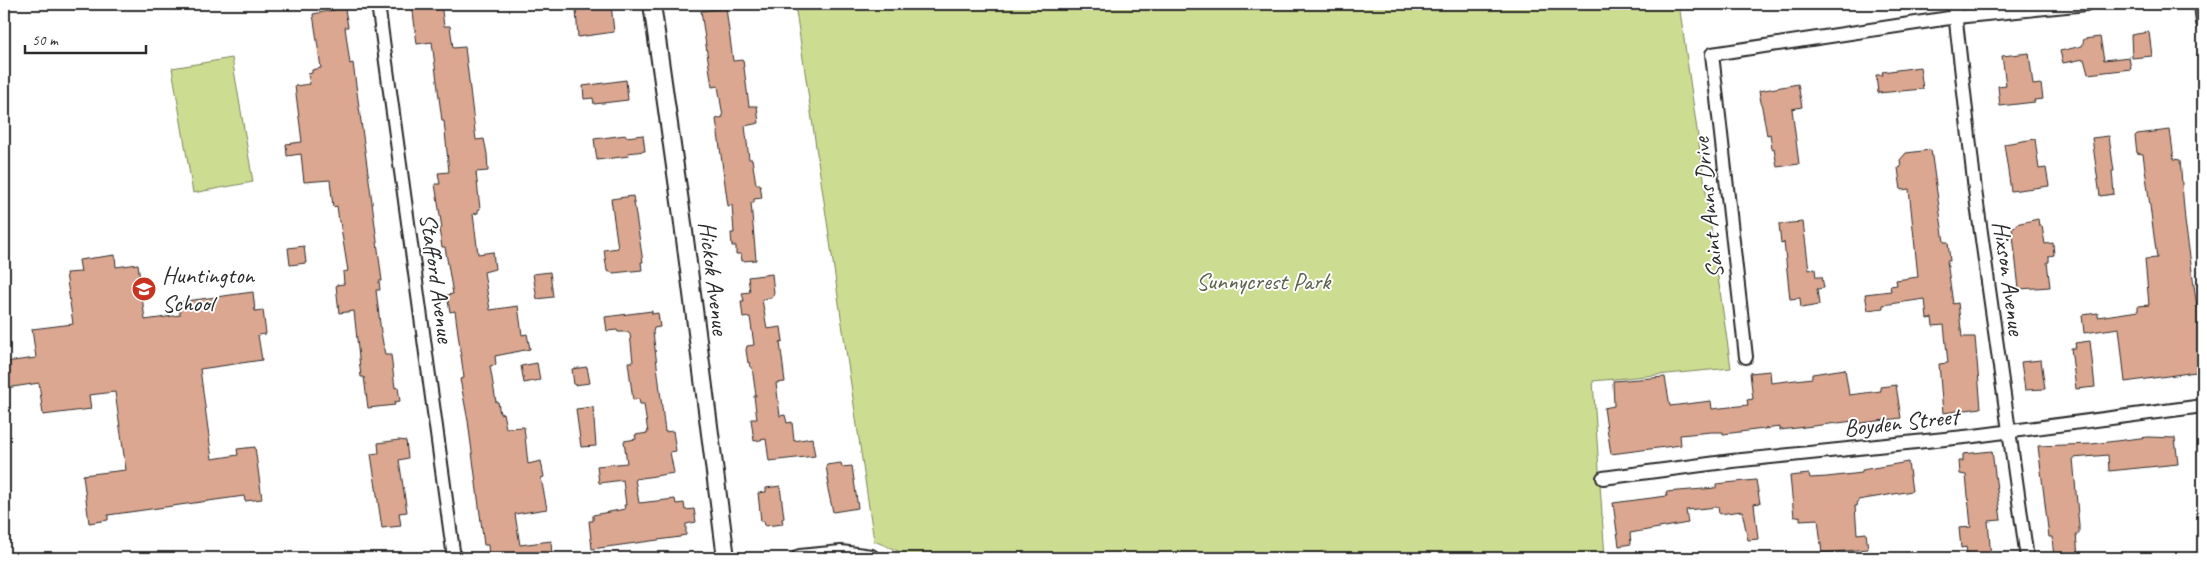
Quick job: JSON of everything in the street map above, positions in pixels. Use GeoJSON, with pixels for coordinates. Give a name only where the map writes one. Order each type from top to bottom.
{"type":"FeatureCollection","features":[{"type":"Feature","properties":{"kind":"street","name":"Stafford Avenue"},"geometry":{"type":"LineString","coordinates":[[378,4],[454,558]]}},
{"type":"Feature","properties":{"kind":"street","name":"Hickok Avenue"},"geometry":{"type":"LineString","coordinates":[[652,4],[682,216],[726,558]]}},
{"type":"Feature","properties":{"kind":"street","name":"Hixson Avenue"},"geometry":{"type":"LineString","coordinates":[[1954,4],[1975,190],[2027,558]]}},
{"type":"Feature","properties":{"kind":"street"},"geometry":{"type":"LineString","coordinates":[[1956,17],[2087,4]]}},
{"type":"Feature","properties":{"kind":"street"},"geometry":{"type":"LineString","coordinates":[[2201,4],[2203,23]]}},
{"type":"Feature","properties":{"kind":"street","name":"Saint Anns Drive"},"geometry":{"type":"LineString","coordinates":[[1746,357],[1712,54],[1956,17]]}},
{"type":"Feature","properties":{"kind":"street","name":"Boyden Street"},"geometry":{"type":"LineString","coordinates":[[1603,478],[1732,461],[1974,436],[2203,406]]}},
{"type":"Feature","properties":{"kind":"street"},"geometry":{"type":"LineString","coordinates":[[800,558],[841,554],[871,558]]}},
{"type":"Feature","properties":{"kind":"green space","name":"Sunnycrest Park"},"geometry":{"type":"Polygon","coordinates":[[[795,4],[1679,4],[1731,368],[1593,381],[1605,558],[915,558],[874,541],[795,4]]]}},
{"type":"Feature","properties":{"kind":"green space"},"geometry":{"type":"Polygon","coordinates":[[[232,58],[253,182],[193,193],[172,68],[232,58]]]}},
{"type":"Feature","properties":{"kind":"building"},"geometry":{"type":"Polygon","coordinates":[[[412,4],[441,4],[444,26],[450,26],[453,48],[465,47],[476,140],[484,139],[487,154],[488,171],[476,172],[480,209],[478,213],[473,214],[478,254],[493,252],[495,269],[484,272],[490,310],[518,306],[522,335],[527,334],[530,349],[495,356],[496,365],[490,366],[496,402],[498,402],[500,414],[503,413],[506,428],[524,427],[528,464],[541,461],[544,477],[541,478],[547,509],[515,514],[520,545],[551,541],[552,557],[489,558],[488,545],[484,545],[468,421],[460,379],[464,378],[455,311],[450,312],[447,295],[453,294],[445,247],[442,247],[439,229],[442,228],[435,184],[440,184],[438,173],[449,172],[444,121],[442,121],[432,42],[417,44],[412,4]]]}},
{"type":"Feature","properties":{"kind":"building"},"geometry":{"type":"Polygon","coordinates":[[[589,4],[611,4],[614,32],[578,37],[576,10],[579,9],[578,7],[589,6],[589,4]]]}},
{"type":"Feature","properties":{"kind":"building"},"geometry":{"type":"Polygon","coordinates":[[[726,8],[733,61],[743,60],[749,106],[757,106],[759,123],[745,126],[749,159],[752,159],[756,184],[760,184],[762,198],[754,199],[754,203],[751,203],[756,260],[742,261],[741,254],[736,254],[736,246],[732,246],[731,233],[734,233],[732,205],[728,206],[716,119],[723,117],[718,86],[712,87],[701,11],[726,8]]]}},
{"type":"Feature","properties":{"kind":"building"},"geometry":{"type":"Polygon","coordinates":[[[345,9],[348,27],[345,27],[350,64],[353,63],[372,202],[382,281],[379,281],[380,290],[376,290],[381,332],[385,355],[391,355],[395,388],[398,387],[400,401],[394,402],[395,405],[368,408],[364,377],[361,377],[354,311],[339,313],[336,285],[344,284],[343,272],[348,271],[337,206],[333,207],[330,180],[304,182],[301,154],[287,156],[286,144],[302,142],[295,86],[310,84],[308,74],[312,73],[312,70],[321,68],[313,14],[345,9]]]}},
{"type":"Feature","properties":{"kind":"building"},"geometry":{"type":"Polygon","coordinates":[[[2149,32],[2152,56],[2132,58],[2131,35],[2149,32]]]}},
{"type":"Feature","properties":{"kind":"building"},"geometry":{"type":"Polygon","coordinates":[[[2100,37],[2104,60],[2129,57],[2131,69],[2088,74],[2084,59],[2063,63],[2060,51],[2082,46],[2084,39],[2100,37]]]}},
{"type":"Feature","properties":{"kind":"building"},"geometry":{"type":"Polygon","coordinates":[[[2029,53],[2033,85],[2041,84],[2043,99],[2034,100],[2035,102],[2000,106],[1998,86],[2006,85],[2002,56],[2029,53]]]}},
{"type":"Feature","properties":{"kind":"building"},"geometry":{"type":"Polygon","coordinates":[[[1920,67],[1923,89],[1878,93],[1876,75],[1883,75],[1882,72],[1920,67]]]}},
{"type":"Feature","properties":{"kind":"building"},"geometry":{"type":"Polygon","coordinates":[[[626,80],[628,100],[594,104],[593,98],[584,99],[583,86],[626,80]]]}},
{"type":"Feature","properties":{"kind":"building"},"geometry":{"type":"Polygon","coordinates":[[[1798,84],[1802,107],[1792,109],[1799,164],[1777,167],[1770,134],[1767,135],[1759,91],[1798,84]]]}},
{"type":"Feature","properties":{"kind":"building"},"geometry":{"type":"Polygon","coordinates":[[[2170,130],[2174,159],[2180,160],[2185,221],[2197,307],[2203,307],[2203,371],[2125,382],[2119,328],[2084,333],[2082,315],[2098,313],[2098,317],[2138,311],[2138,306],[2149,305],[2145,259],[2157,258],[2143,154],[2137,153],[2135,136],[2137,134],[2170,130]]]}},
{"type":"Feature","properties":{"kind":"building"},"geometry":{"type":"Polygon","coordinates":[[[626,135],[626,137],[643,135],[645,151],[628,153],[629,156],[597,160],[594,139],[626,135]]]}},
{"type":"Feature","properties":{"kind":"building"},"geometry":{"type":"Polygon","coordinates":[[[2109,136],[2114,171],[2112,171],[2114,194],[2100,196],[2092,138],[2109,136]]]}},
{"type":"Feature","properties":{"kind":"building"},"geometry":{"type":"Polygon","coordinates":[[[2035,139],[2039,169],[2046,168],[2049,186],[2011,191],[2004,144],[2035,139]]]}},
{"type":"Feature","properties":{"kind":"building"},"geometry":{"type":"Polygon","coordinates":[[[1931,150],[1944,242],[1948,242],[1950,261],[1947,261],[1953,304],[1958,303],[1962,337],[1975,337],[1981,408],[1943,413],[1939,364],[1948,363],[1944,325],[1933,326],[1932,318],[1927,319],[1925,299],[1883,305],[1883,308],[1868,310],[1865,294],[1891,291],[1890,286],[1897,285],[1896,280],[1918,277],[1909,189],[1901,190],[1898,168],[1901,167],[1900,160],[1906,153],[1931,150]]]}},
{"type":"Feature","properties":{"kind":"building"},"geometry":{"type":"Polygon","coordinates":[[[633,196],[643,262],[641,262],[642,270],[613,273],[607,271],[604,250],[618,248],[611,199],[633,196]]]}},
{"type":"Feature","properties":{"kind":"building"},"geometry":{"type":"Polygon","coordinates":[[[2038,219],[2039,226],[2042,226],[2045,244],[2053,243],[2054,255],[2049,256],[2049,262],[2047,262],[2050,287],[2019,289],[2012,227],[2016,226],[2016,224],[2038,219]]]}},
{"type":"Feature","properties":{"kind":"building"},"geometry":{"type":"Polygon","coordinates":[[[1803,222],[1809,270],[1815,269],[1816,277],[1822,277],[1824,288],[1817,289],[1819,305],[1801,308],[1800,298],[1790,299],[1784,242],[1781,243],[1779,224],[1803,222]]]}},
{"type":"Feature","properties":{"kind":"building"},"geometry":{"type":"Polygon","coordinates":[[[304,246],[306,263],[290,265],[288,248],[304,246]]]}},
{"type":"Feature","properties":{"kind":"building"},"geometry":{"type":"Polygon","coordinates":[[[115,255],[116,267],[138,264],[145,320],[180,315],[179,302],[253,292],[255,311],[263,310],[266,334],[258,335],[262,360],[200,369],[212,459],[238,455],[237,449],[255,447],[262,499],[245,501],[244,496],[108,515],[108,520],[89,523],[83,475],[126,470],[115,392],[89,395],[91,409],[43,415],[39,383],[6,388],[5,362],[36,358],[32,329],[73,324],[66,273],[81,272],[79,260],[115,255]]]}},
{"type":"Feature","properties":{"kind":"building"},"geometry":{"type":"Polygon","coordinates":[[[550,272],[553,297],[537,299],[533,274],[550,272]]]}},
{"type":"Feature","properties":{"kind":"building"},"geometry":{"type":"Polygon","coordinates":[[[772,274],[774,293],[771,298],[762,299],[767,329],[781,327],[783,341],[780,342],[785,382],[776,383],[780,416],[785,415],[787,423],[792,422],[794,441],[812,438],[815,456],[769,461],[766,439],[754,441],[751,419],[757,419],[754,396],[756,396],[752,367],[748,363],[746,350],[747,346],[754,345],[750,317],[743,318],[741,301],[744,301],[742,293],[750,292],[748,277],[772,274]]]}},
{"type":"Feature","properties":{"kind":"building"},"geometry":{"type":"Polygon","coordinates":[[[652,311],[652,314],[658,313],[660,327],[654,328],[653,332],[665,432],[673,431],[676,451],[670,452],[674,473],[635,479],[639,503],[675,499],[676,504],[684,503],[685,510],[694,509],[696,522],[686,524],[686,535],[680,537],[592,549],[589,521],[593,521],[593,515],[625,509],[624,505],[626,505],[623,480],[599,483],[597,466],[627,463],[624,441],[636,439],[635,435],[648,433],[644,404],[640,404],[639,399],[633,400],[628,362],[633,362],[630,334],[629,332],[618,332],[617,330],[607,331],[605,317],[652,311]]]}},
{"type":"Feature","properties":{"kind":"building"},"geometry":{"type":"Polygon","coordinates":[[[2090,341],[2095,387],[2076,389],[2071,348],[2076,348],[2075,343],[2090,341]]]}},
{"type":"Feature","properties":{"kind":"building"},"geometry":{"type":"Polygon","coordinates":[[[2041,360],[2045,389],[2025,390],[2021,362],[2041,360]]]}},
{"type":"Feature","properties":{"kind":"building"},"geometry":{"type":"Polygon","coordinates":[[[537,363],[540,380],[524,383],[521,366],[537,363]]]}},
{"type":"Feature","properties":{"kind":"building"},"geometry":{"type":"Polygon","coordinates":[[[587,367],[590,383],[574,385],[572,369],[587,367]]]}},
{"type":"Feature","properties":{"kind":"building"},"geometry":{"type":"Polygon","coordinates":[[[1845,369],[1849,395],[1881,391],[1880,387],[1896,385],[1901,418],[1854,424],[1854,421],[1780,430],[1780,427],[1723,434],[1723,432],[1711,432],[1680,435],[1681,445],[1611,454],[1604,408],[1614,406],[1613,381],[1665,377],[1670,406],[1711,401],[1712,409],[1748,405],[1747,400],[1753,399],[1750,373],[1770,371],[1771,383],[1812,378],[1812,374],[1845,369]]]}},
{"type":"Feature","properties":{"kind":"building"},"geometry":{"type":"Polygon","coordinates":[[[593,407],[596,446],[581,447],[576,409],[593,407]]]}},
{"type":"Feature","properties":{"kind":"building"},"geometry":{"type":"Polygon","coordinates":[[[2148,437],[2175,438],[2178,464],[2109,471],[2108,455],[2073,458],[2079,526],[2079,534],[2076,534],[2078,556],[2054,558],[2052,537],[2049,537],[2038,446],[2092,444],[2148,437]]]}},
{"type":"Feature","properties":{"kind":"building"},"geometry":{"type":"Polygon","coordinates":[[[406,441],[408,458],[399,460],[407,512],[399,513],[401,526],[382,528],[371,454],[379,453],[378,443],[406,441]]]}},
{"type":"Feature","properties":{"kind":"building"},"geometry":{"type":"Polygon","coordinates":[[[1992,451],[2001,520],[1988,521],[1991,558],[1968,558],[1966,547],[1961,548],[1959,528],[1971,527],[1966,475],[1960,474],[1959,461],[1963,461],[1963,454],[1992,451]]]}},
{"type":"Feature","properties":{"kind":"building"},"geometry":{"type":"Polygon","coordinates":[[[1908,462],[1912,491],[1858,500],[1857,506],[1855,506],[1857,534],[1866,533],[1868,549],[1822,553],[1818,519],[1800,520],[1800,516],[1794,517],[1790,476],[1809,474],[1810,478],[1862,473],[1862,470],[1908,462]]]}},
{"type":"Feature","properties":{"kind":"building"},"geometry":{"type":"Polygon","coordinates":[[[841,463],[842,467],[852,466],[858,508],[833,512],[827,485],[829,485],[826,465],[841,463]]]}},
{"type":"Feature","properties":{"kind":"building"},"geometry":{"type":"Polygon","coordinates":[[[1756,480],[1760,503],[1754,504],[1758,539],[1748,540],[1742,511],[1719,514],[1718,507],[1686,510],[1688,523],[1630,533],[1631,544],[1619,546],[1613,503],[1667,496],[1666,492],[1716,488],[1716,484],[1756,480]]]}},
{"type":"Feature","properties":{"kind":"building"},"geometry":{"type":"Polygon","coordinates":[[[780,486],[783,524],[765,526],[764,521],[761,521],[758,493],[766,492],[766,488],[780,486]]]}},
{"type":"Feature","properties":{"kind":"place","name":"Huntington School"},"geometry":{"type":"Point","coordinates":[144,289]}}]}
